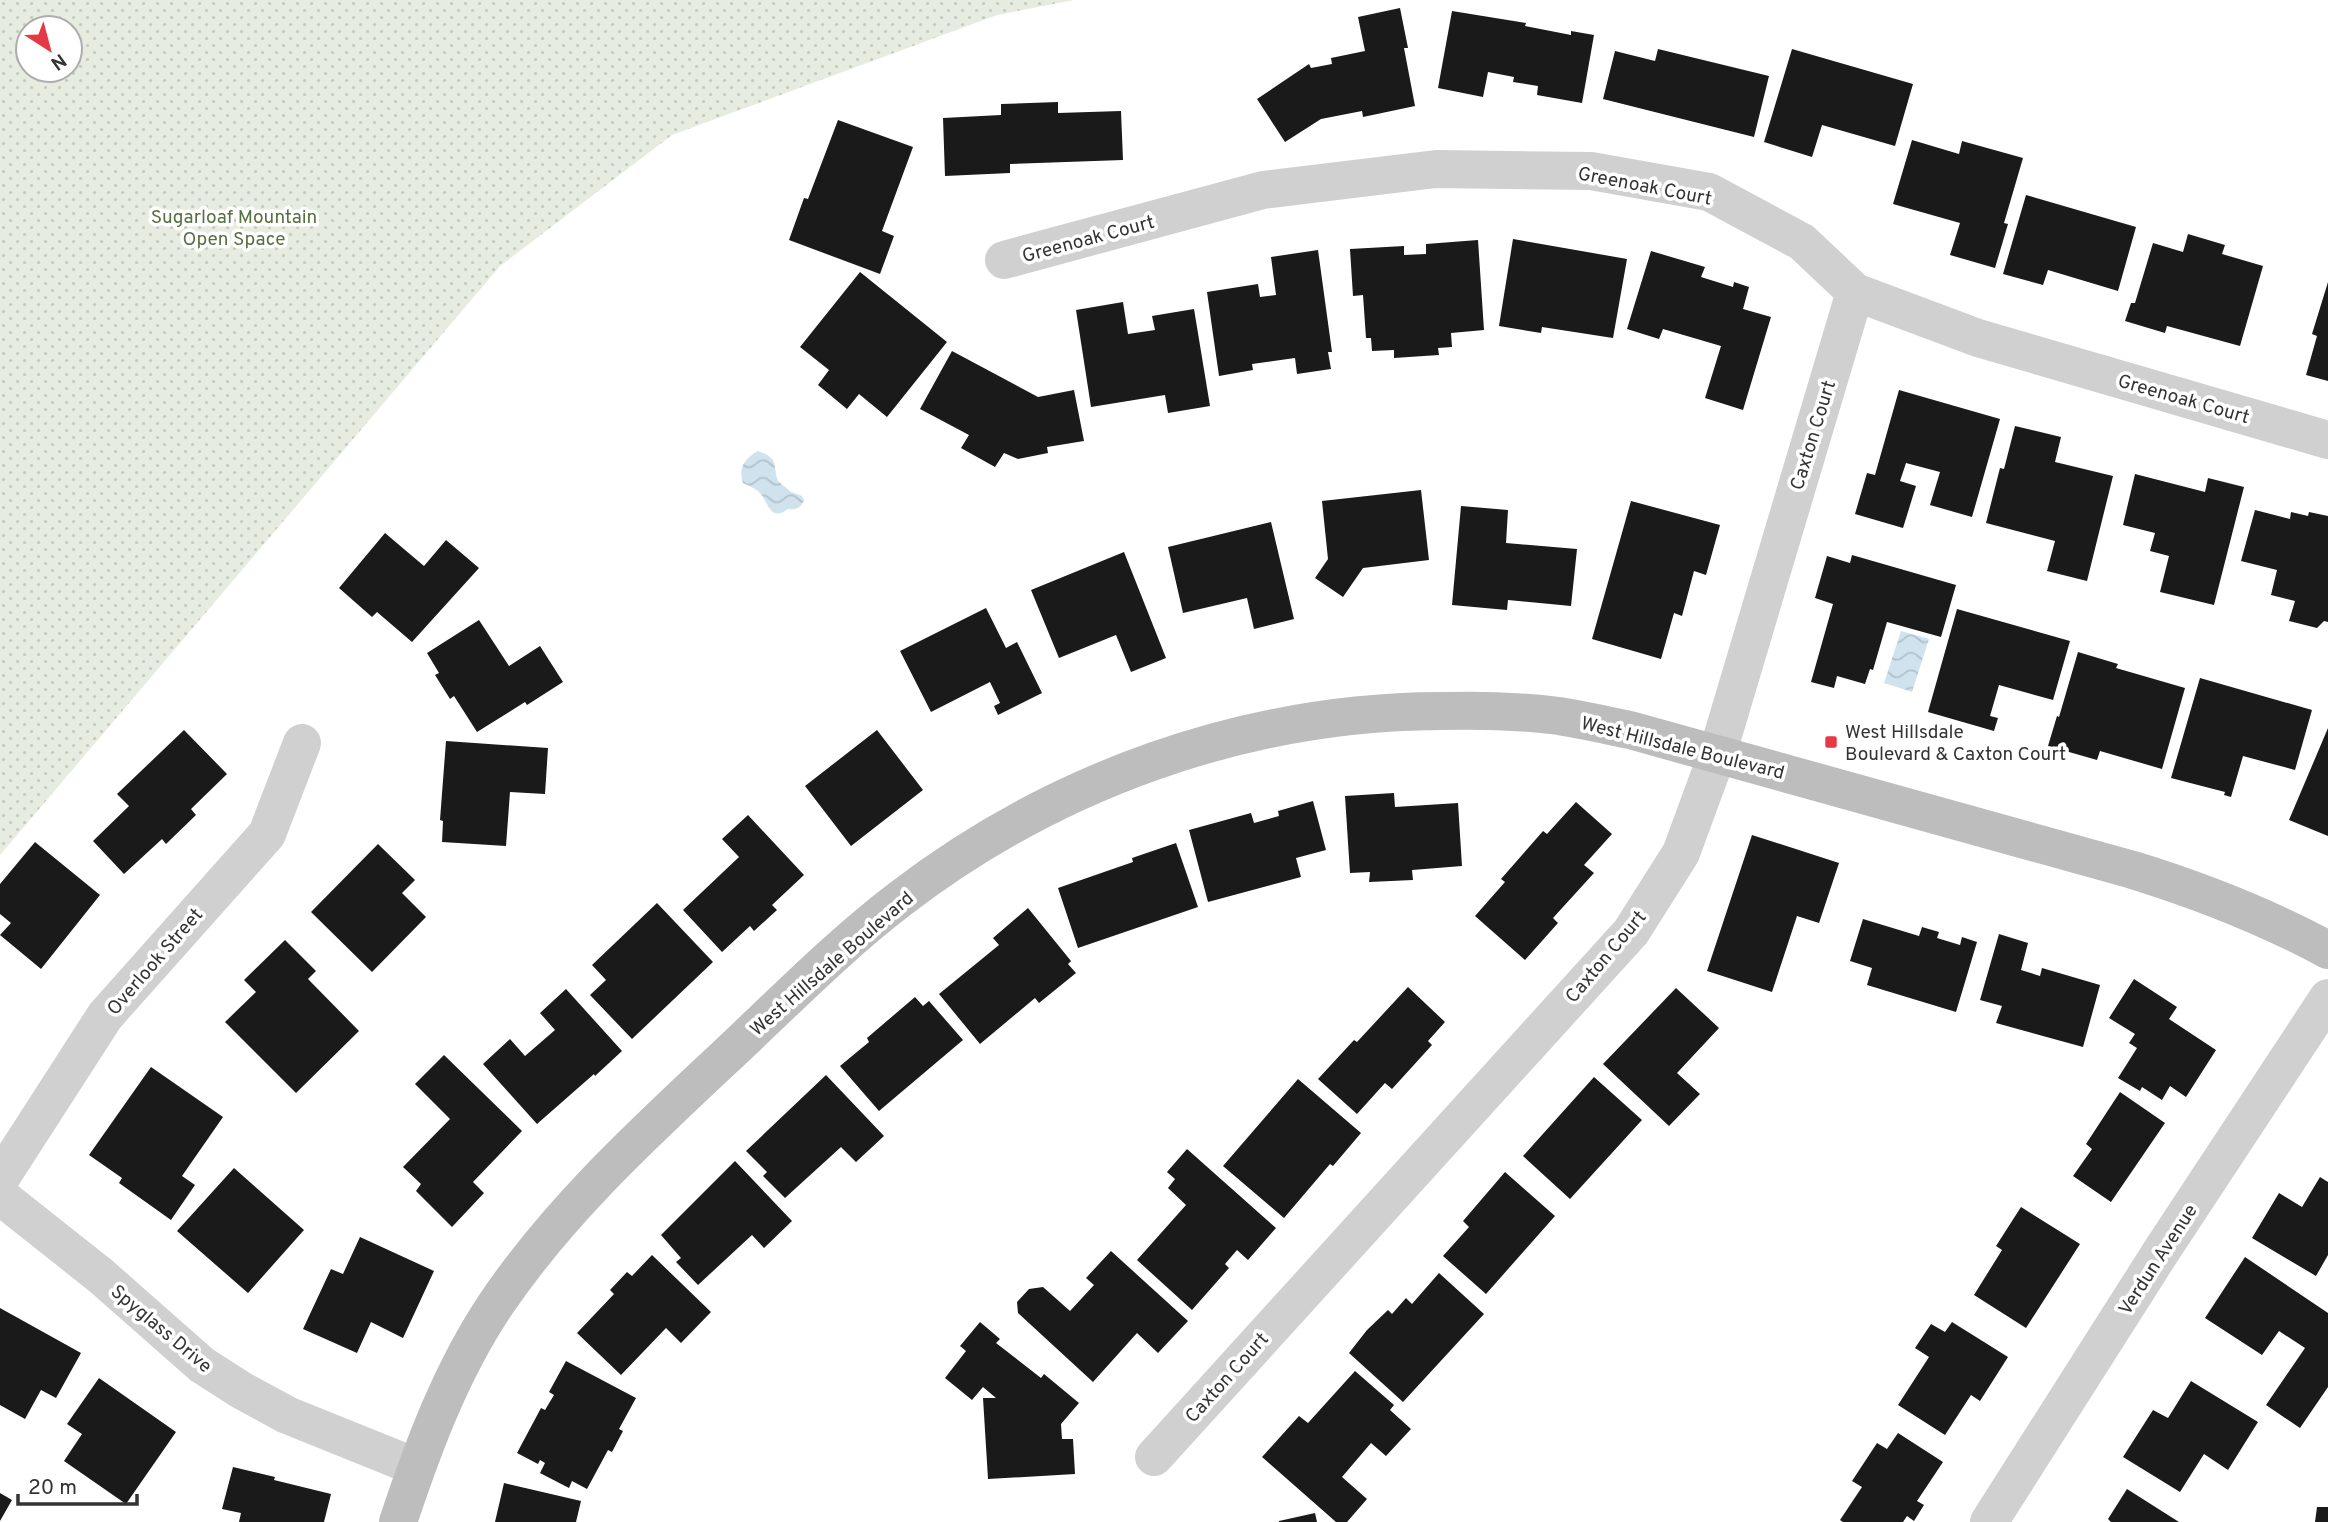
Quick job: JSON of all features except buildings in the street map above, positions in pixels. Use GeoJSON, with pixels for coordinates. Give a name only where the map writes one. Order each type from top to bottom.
{"type":"FeatureCollection","features":[{"type":"Feature","properties":{"kind":"main road","name":"West Hillsdale Boulevard"},"geometry":{"type":"LineString","coordinates":[[398,1522],[416,1467],[440,1409],[465,1356],[494,1307],[565,1214],[614,1163],[834,955],[899,899],[968,851],[1034,813],[1103,780],[1174,753],[1248,733],[1322,718],[1376,713],[1483,710],[1558,716],[1630,730],[2186,887],[2240,907],[2328,950]]}},
{"type":"Feature","properties":{"kind":"street","name":"Greenoak Court"},"geometry":{"type":"LineString","coordinates":[[1003,260],[1263,190],[1436,169],[1591,171],[1709,192],[1802,242],[1855,292],[1978,338],[2328,440]]}},
{"type":"Feature","properties":{"kind":"street","name":"Caxton Court"},"geometry":{"type":"LineString","coordinates":[[1154,1457],[1631,932],[1681,853],[1717,755],[1855,292]]}},
{"type":"Feature","properties":{"kind":"street","name":"Overlook Street"},"geometry":{"type":"LineString","coordinates":[[0,1179],[105,1016],[267,834],[302,743]]}},
{"type":"Feature","properties":{"kind":"street","name":"Verdun Avenue"},"geometry":{"type":"LineString","coordinates":[[1989,1522],[2162,1250],[2328,998]]}},
{"type":"Feature","properties":{"kind":"street","name":"Spyglass Drive"},"geometry":{"type":"LineString","coordinates":[[0,1196],[101,1276],[202,1365],[287,1415],[416,1467]]}},
{"type":"Feature","properties":{"kind":"green space","name":"Sugarloaf Mountain Open Space"},"geometry":{"type":"Polygon","coordinates":[[[0,0],[1074,0],[997,15],[672,135],[500,266],[0,855],[0,0]]]}},
{"type":"Feature","properties":{"kind":"water"},"geometry":{"type":"Polygon","coordinates":[[[758,451],[770,457],[774,463],[778,481],[791,492],[802,496],[804,500],[800,507],[777,514],[770,509],[759,492],[743,483],[743,464],[758,451]]]}},
{"type":"Feature","properties":{"kind":"water"},"geometry":{"type":"Polygon","coordinates":[[[1901,631],[1929,639],[1912,692],[1884,683],[1901,631]]]}},
{"type":"Feature","properties":{"kind":"place","name":"West Hillsdale Boulevard & Caxton Court"},"geometry":{"type":"Point","coordinates":[1831,742]}}]}
